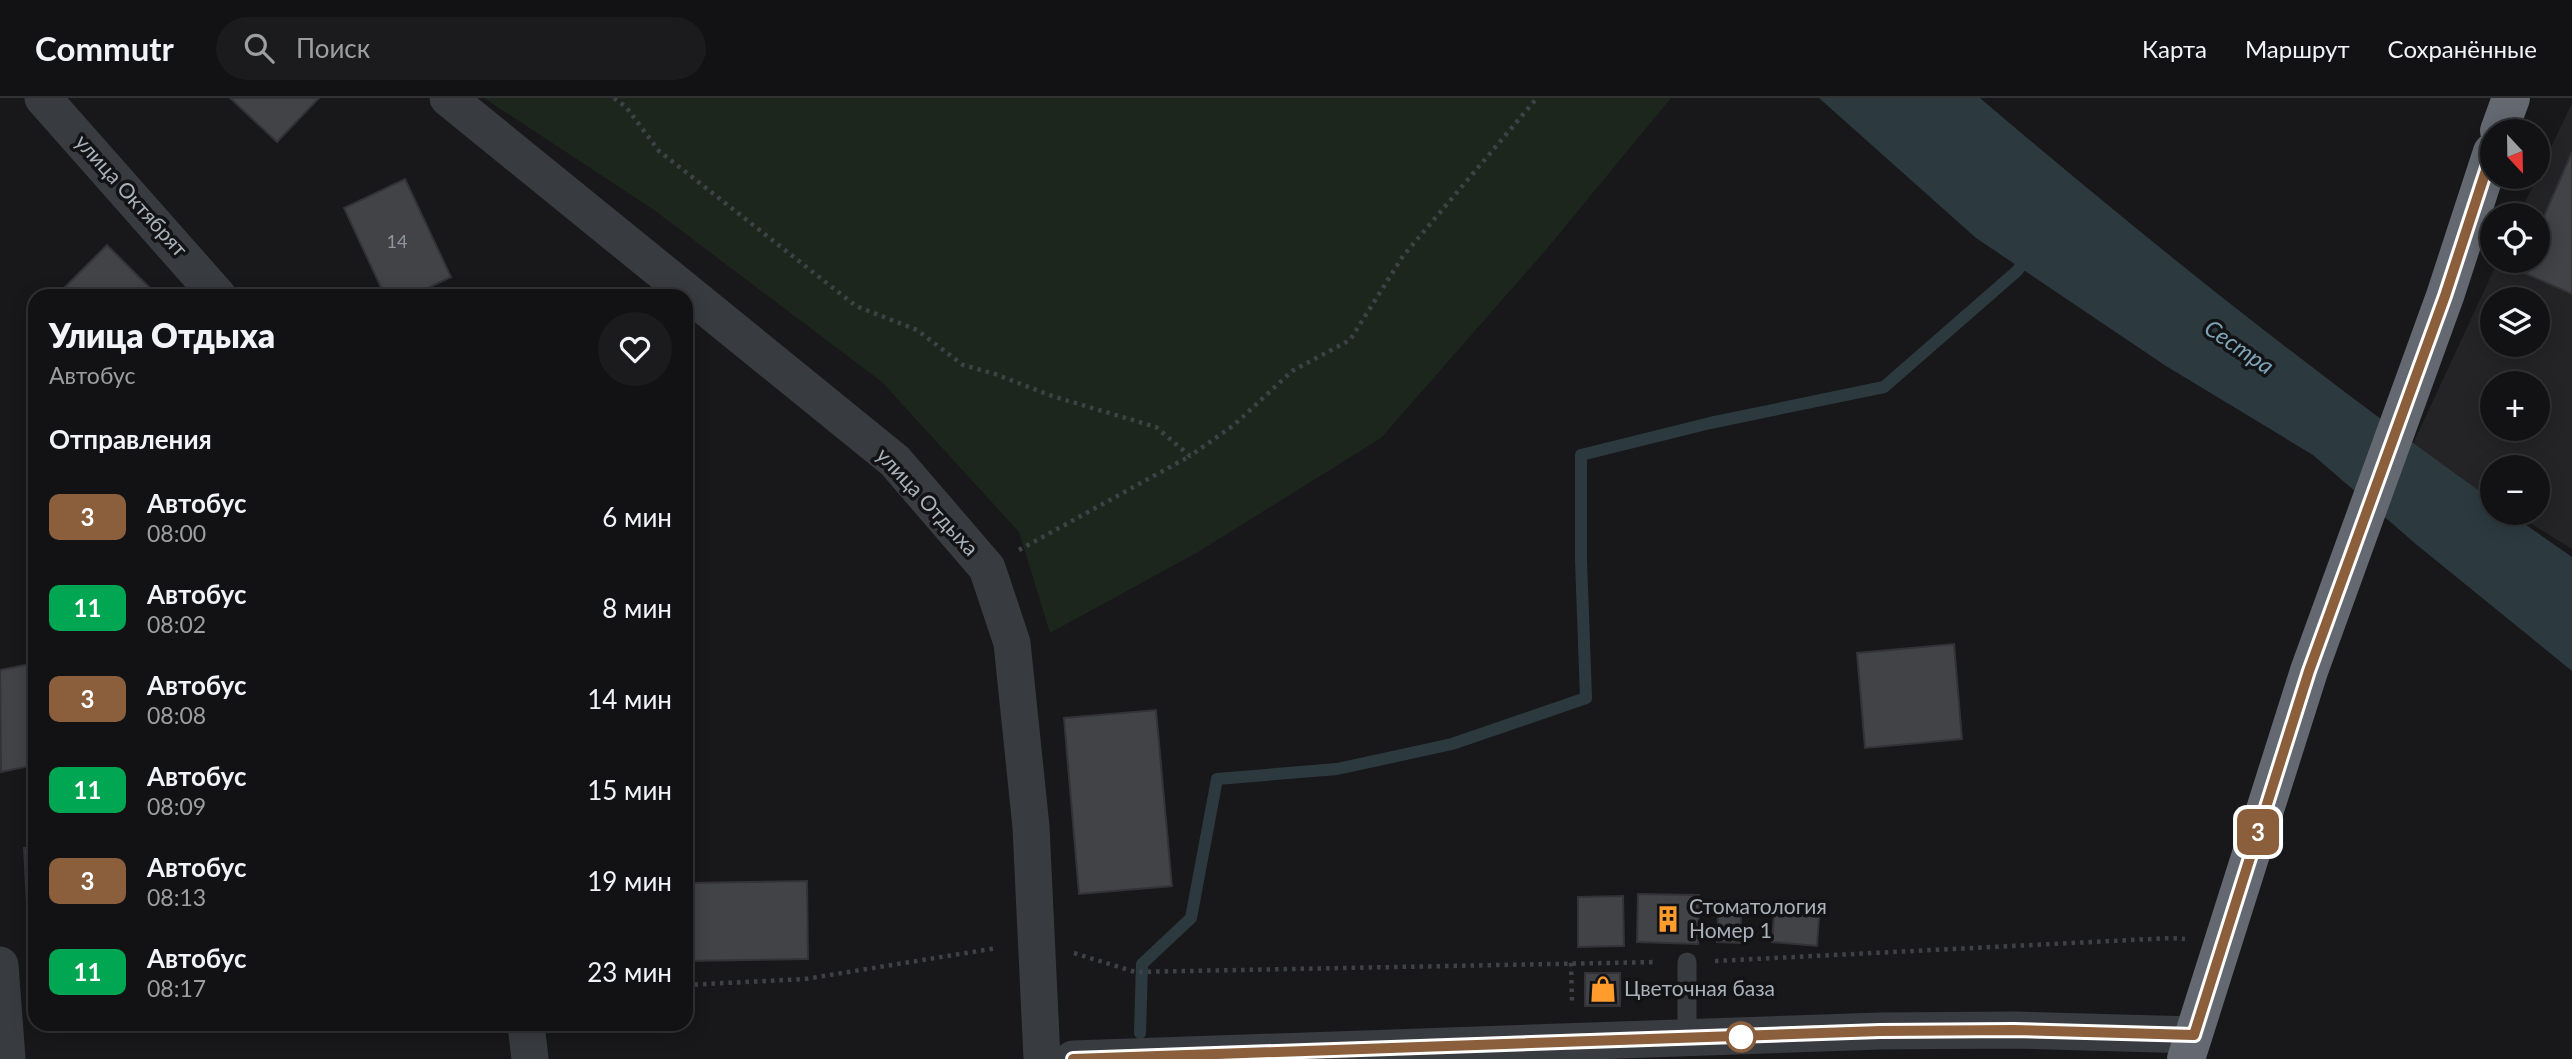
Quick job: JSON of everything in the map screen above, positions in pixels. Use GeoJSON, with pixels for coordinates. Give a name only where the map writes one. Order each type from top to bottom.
{"type":"FeatureCollection","features":[{"type":"Feature","properties":{"kind":"highway"},"geometry":{"type":"LineString","coordinates":[[2503,119],[2511,98]]}},
{"type":"Feature","properties":{"kind":"highway"},"geometry":{"type":"LineString","coordinates":[[2190,1047],[2309,671],[2445,296],[2480,189]]}},
{"type":"Feature","properties":{"kind":"street","name":"улица Октябрят"},"geometry":{"type":"LineString","coordinates":[[43,98],[212,289]]}},
{"type":"Feature","properties":{"kind":"street","name":"улица Отдыха"},"geometry":{"type":"LineString","coordinates":[[448,98],[683,289]]}},
{"type":"Feature","properties":{"kind":"street","name":"улица Отдыха"},"geometry":{"type":"LineString","coordinates":[[693,297],[895,461],[987,568],[1012,643],[1031,827],[1042,1059]]}},
{"type":"Feature","properties":{"kind":"street"},"geometry":{"type":"LineString","coordinates":[[0,965],[7,1059]]}},
{"type":"Feature","properties":{"kind":"street"},"geometry":{"type":"LineString","coordinates":[[1073,1059],[1670,1045],[1880,1031],[2014,1030],[2190,1047]]}},
{"type":"Feature","properties":{"kind":"street"},"geometry":{"type":"LineString","coordinates":[[527,1031],[530,1059]]}},
{"type":"Feature","properties":{"kind":"lane"},"geometry":{"type":"LineString","coordinates":[[1670,1045],[1687,962]]}},
{"type":"Feature","properties":{"kind":"path"},"geometry":{"type":"LineString","coordinates":[[614,98],[626,107],[659,151],[856,306],[917,330],[963,365],[1052,396],[1156,427],[1190,456]]}},
{"type":"Feature","properties":{"kind":"path"},"geometry":{"type":"LineString","coordinates":[[987,568],[1190,456],[1234,425],[1292,371],[1350,341],[1404,256],[1537,98]]}},
{"type":"Feature","properties":{"kind":"path"},"geometry":{"type":"LineString","coordinates":[[693,985],[805,979],[1037,941],[1135,972],[1147,971]]}},
{"type":"Feature","properties":{"kind":"path"},"geometry":{"type":"LineString","coordinates":[[1571,962],[1573,1008]]}},
{"type":"Feature","properties":{"kind":"shaded area"},"geometry":{"type":"Polygon","coordinates":[[[484,98],[1671,98],[1544,252],[1381,438],[1198,552],[1050,633],[1019,532],[882,382],[654,210],[484,98]]]}},
{"type":"Feature","properties":{"kind":"shaded area"},"geometry":{"type":"Polygon","coordinates":[[[2572,103],[2572,549],[2533,525],[2550,525],[2550,455],[2480,455],[2480,491],[2411,448],[2480,300],[2480,357],[2550,357],[2550,287],[2486,287],[2492,273],[2550,273],[2550,203],[2525,203],[2531,189],[2550,189],[2550,149],[2572,103]]]}},
{"type":"Feature","properties":{"kind":"water","name":"Сестра"},"geometry":{"type":"Polygon","coordinates":[[[1819,98],[1980,98],[2232,305],[2480,491],[2480,525],[2526,525],[2572,557],[2572,671],[2417,545],[2313,455],[2166,366],[1976,238],[1819,98]]]}},
{"type":"Feature","properties":{"kind":"building"},"geometry":{"type":"Polygon","coordinates":[[[230,98],[319,98],[277,142],[230,98]]]}},
{"type":"Feature","properties":{"kind":"building"},"geometry":{"type":"Polygon","coordinates":[[[2572,152],[2572,294],[2525,273],[2550,273],[2550,203],[2572,152]]]}},
{"type":"Feature","properties":{"kind":"building"},"geometry":{"type":"Polygon","coordinates":[[[405,179],[451,277],[426,289],[382,289],[344,208],[405,179]]]}},
{"type":"Feature","properties":{"kind":"building"},"geometry":{"type":"Polygon","coordinates":[[[107,245],[151,289],[63,289],[107,245]]]}},
{"type":"Feature","properties":{"kind":"building"},"geometry":{"type":"Polygon","coordinates":[[[1954,644],[1962,739],[1865,748],[1857,653],[1954,644]]]}},
{"type":"Feature","properties":{"kind":"building"},"geometry":{"type":"Polygon","coordinates":[[[28,664],[28,766],[1,772],[0,670],[28,664]]]}},
{"type":"Feature","properties":{"kind":"building"},"geometry":{"type":"Polygon","coordinates":[[[1156,710],[1172,886],[1079,894],[1064,718],[1156,710]]]}},
{"type":"Feature","properties":{"kind":"building"},"geometry":{"type":"Polygon","coordinates":[[[24,848],[28,848],[28,923],[24,848]]]}},
{"type":"Feature","properties":{"kind":"building"},"geometry":{"type":"Polygon","coordinates":[[[807,881],[808,959],[693,961],[693,883],[807,881]]]}},
{"type":"Feature","properties":{"kind":"building","name":"Стоматология Номер 1"},"geometry":{"type":"Polygon","coordinates":[[[1638,894],[1699,895],[1698,944],[1637,942],[1638,894]]]}},
{"type":"Feature","properties":{"kind":"building"},"geometry":{"type":"Polygon","coordinates":[[[1623,896],[1624,946],[1578,947],[1578,897],[1623,896]]]}},
{"type":"Feature","properties":{"kind":"building"},"geometry":{"type":"Polygon","coordinates":[[[1775,901],[1820,904],[1817,946],[1772,942],[1775,901]]]}},
{"type":"Feature","properties":{"kind":"building"},"geometry":{"type":"Polygon","coordinates":[[[1718,915],[1741,915],[1740,943],[1717,942],[1718,915]]]}},
{"type":"Feature","properties":{"kind":"building","name":"Цветочная база"},"geometry":{"type":"Polygon","coordinates":[[[1585,973],[1620,973],[1620,1006],[1585,1006],[1585,973]]]}},
{"type":"Feature","properties":{"kind":"waterway"},"geometry":{"type":"LineString","coordinates":[[1140,1033],[1142,964],[1191,918],[1217,779],[1337,769],[1452,744],[1586,698],[1581,560],[1581,455],[1710,423],[1884,387],[2017,271],[2029,255]]}},
{"type":"Feature","properties":{"kind":"bus line","name":"3"},"geometry":{"type":"LineString","coordinates":[[1073,1059],[1880,1031],[2014,1030],[2194,1035],[2309,671],[2445,296],[2480,189]]}},
{"type":"Feature","properties":{"kind":"place","name":"Стоматология Номер 1"},"geometry":{"type":"Point","coordinates":[1668,919]}},
{"type":"Feature","properties":{"kind":"place","name":"Цветочная база"},"geometry":{"type":"Point","coordinates":[1603,989]}}]}
